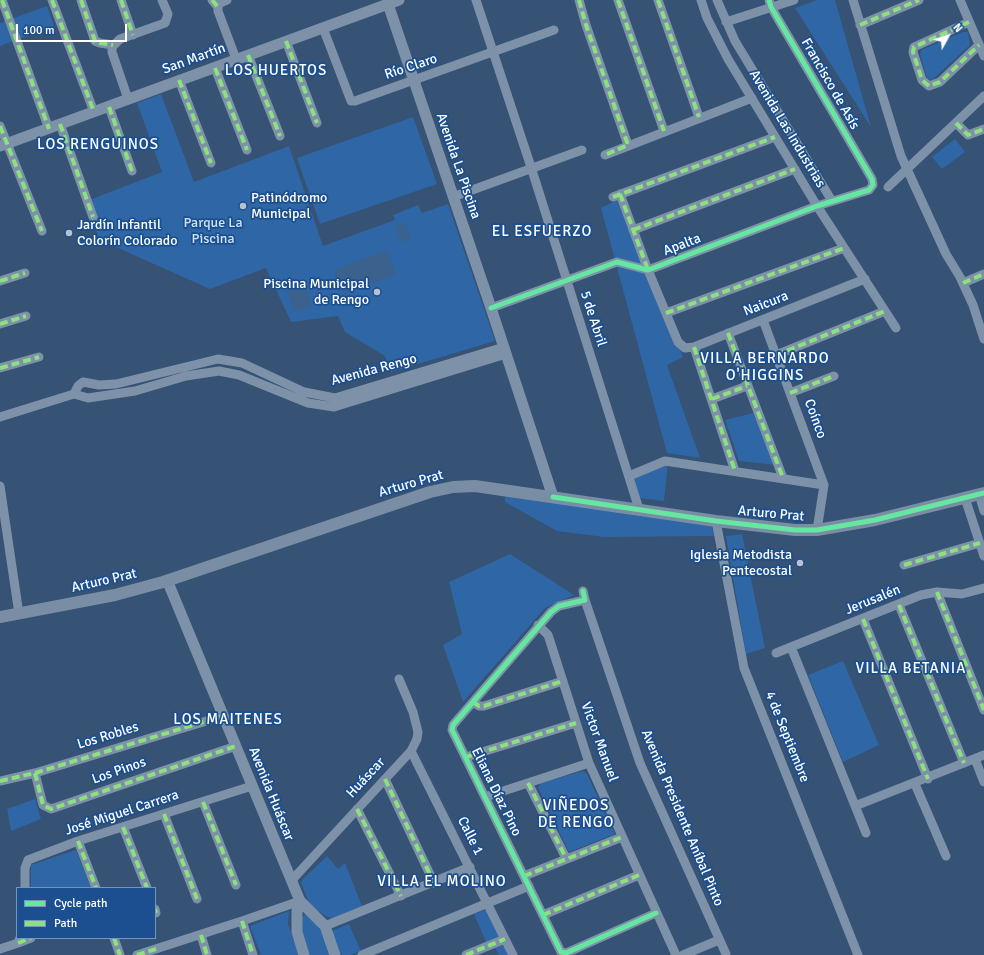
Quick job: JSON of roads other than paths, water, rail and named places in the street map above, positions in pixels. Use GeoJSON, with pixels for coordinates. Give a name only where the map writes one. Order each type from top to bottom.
{"type":"FeatureCollection","features":[{"type":"Feature","properties":{"kind":"main road","name":"Arturo Prat"},"geometry":{"type":"LineString","coordinates":[[0,617],[115,595],[167,580],[430,492],[453,487],[475,486],[716,521],[795,530],[817,530],[875,520],[982,494]]}},
{"type":"Feature","properties":{"kind":"street"},"geometry":{"type":"LineString","coordinates":[[2,0],[48,128]]}},
{"type":"Feature","properties":{"kind":"street"},"geometry":{"type":"LineString","coordinates":[[52,0],[94,112]]}},
{"type":"Feature","properties":{"kind":"street"},"geometry":{"type":"LineString","coordinates":[[80,0],[96,41],[100,43],[113,44],[117,41],[165,23],[168,14],[162,0]]}},
{"type":"Feature","properties":{"kind":"street"},"geometry":{"type":"LineString","coordinates":[[121,0],[133,35]]}},
{"type":"Feature","properties":{"kind":"street"},"geometry":{"type":"LineString","coordinates":[[227,0],[215,4],[236,59]]}},
{"type":"Feature","properties":{"kind":"street","name":"San Martín"},"geometry":{"type":"LineString","coordinates":[[3,145],[323,28],[387,2],[399,0]]}},
{"type":"Feature","properties":{"kind":"street","name":"5 de Abril"},"geometry":{"type":"LineString","coordinates":[[476,0],[531,167],[639,509]]}},
{"type":"Feature","properties":{"kind":"street"},"geometry":{"type":"LineString","coordinates":[[579,0],[586,25],[628,145]]}},
{"type":"Feature","properties":{"kind":"street"},"geometry":{"type":"LineString","coordinates":[[618,0],[664,131]]}},
{"type":"Feature","properties":{"kind":"street"},"geometry":{"type":"LineString","coordinates":[[658,0],[699,117]]}},
{"type":"Feature","properties":{"kind":"street","name":"Avenida Las Industrias"},"geometry":{"type":"LineString","coordinates":[[701,0],[719,41],[775,137],[817,206],[896,328]]}},
{"type":"Feature","properties":{"kind":"street","name":"Avenida Las Industrias"},"geometry":{"type":"LineString","coordinates":[[717,0],[735,41],[832,201]]}},
{"type":"Feature","properties":{"kind":"street"},"geometry":{"type":"LineString","coordinates":[[726,22],[770,4],[794,0]]}},
{"type":"Feature","properties":{"kind":"street"},"geometry":{"type":"LineString","coordinates":[[853,0],[901,156],[946,254],[963,283],[973,305],[984,338]]}},
{"type":"Feature","properties":{"kind":"street"},"geometry":{"type":"LineString","coordinates":[[860,25],[919,0]]}},
{"type":"Feature","properties":{"kind":"street"},"geometry":{"type":"LineString","coordinates":[[960,0],[984,56]]}},
{"type":"Feature","properties":{"kind":"street","name":"Avenida La Piscina"},"geometry":{"type":"LineString","coordinates":[[387,2],[491,308],[553,497]]}},
{"type":"Feature","properties":{"kind":"street","name":"Francisco de Asís"},"geometry":{"type":"LineString","coordinates":[[770,4],[872,179]]}},
{"type":"Feature","properties":{"kind":"street"},"geometry":{"type":"LineString","coordinates":[[969,22],[918,43],[914,47],[913,52],[922,80],[929,86],[940,82],[979,45]]}},
{"type":"Feature","properties":{"kind":"street","name":"Río Claro"},"geometry":{"type":"LineString","coordinates":[[323,28],[351,101],[355,101],[413,80],[421,79],[554,30]]}},
{"type":"Feature","properties":{"kind":"street"},"geometry":{"type":"LineString","coordinates":[[286,41],[317,122]]}},
{"type":"Feature","properties":{"kind":"street"},"geometry":{"type":"LineString","coordinates":[[113,44],[112,52],[128,99]]}},
{"type":"Feature","properties":{"kind":"street"},"geometry":{"type":"LineString","coordinates":[[248,55],[280,136]]}},
{"type":"Feature","properties":{"kind":"street"},"geometry":{"type":"LineString","coordinates":[[215,68],[247,150]]}},
{"type":"Feature","properties":{"kind":"street"},"geometry":{"type":"LineString","coordinates":[[179,80],[211,163]]}},
{"type":"Feature","properties":{"kind":"street"},"geometry":{"type":"LineString","coordinates":[[888,187],[984,96]]}},
{"type":"Feature","properties":{"kind":"street"},"geometry":{"type":"LineString","coordinates":[[605,155],[699,117],[752,98]]}},
{"type":"Feature","properties":{"kind":"street"},"geometry":{"type":"LineString","coordinates":[[109,107],[132,171]]}},
{"type":"Feature","properties":{"kind":"street"},"geometry":{"type":"LineString","coordinates":[[956,123],[968,135],[984,129]]}},
{"type":"Feature","properties":{"kind":"street"},"geometry":{"type":"LineString","coordinates":[[60,124],[94,217]]}},
{"type":"Feature","properties":{"kind":"street"},"geometry":{"type":"LineString","coordinates":[[0,126],[3,145],[42,231]]}},
{"type":"Feature","properties":{"kind":"street"},"geometry":{"type":"LineString","coordinates":[[735,470],[694,347],[685,348],[678,342],[633,230],[616,196],[775,137]]}},
{"type":"Feature","properties":{"kind":"street"},"geometry":{"type":"LineString","coordinates":[[453,197],[531,167],[582,150]]}},
{"type":"Feature","properties":{"kind":"street"},"geometry":{"type":"LineString","coordinates":[[633,230],[795,169]]}},
{"type":"Feature","properties":{"kind":"street","name":"Apalta"},"geometry":{"type":"LineString","coordinates":[[648,270],[817,206],[869,190],[873,185],[872,179]]}},
{"type":"Feature","properties":{"kind":"street"},"geometry":{"type":"LineString","coordinates":[[666,313],[844,248]]}},
{"type":"Feature","properties":{"kind":"street"},"geometry":{"type":"LineString","coordinates":[[491,308],[617,262],[648,270]]}},
{"type":"Feature","properties":{"kind":"street"},"geometry":{"type":"LineString","coordinates":[[0,281],[25,273]]}},
{"type":"Feature","properties":{"kind":"street"},"geometry":{"type":"LineString","coordinates":[[963,283],[984,274]]}},
{"type":"Feature","properties":{"kind":"street","name":"Naicura"},"geometry":{"type":"LineString","coordinates":[[694,347],[865,279]]}},
{"type":"Feature","properties":{"kind":"street"},"geometry":{"type":"LineString","coordinates":[[776,355],[886,311]]}},
{"type":"Feature","properties":{"kind":"street"},"geometry":{"type":"LineString","coordinates":[[0,324],[26,316]]}},
{"type":"Feature","properties":{"kind":"street","name":"Coínco"},"geometry":{"type":"LineString","coordinates":[[763,320],[824,485],[817,530]]}},
{"type":"Feature","properties":{"kind":"street"},"geometry":{"type":"LineString","coordinates":[[728,333],[783,478]]}},
{"type":"Feature","properties":{"kind":"street","name":"Avenida Rengo"},"geometry":{"type":"LineString","coordinates":[[74,394],[78,386],[83,382],[100,385],[116,384],[218,359],[242,363],[304,392],[334,398],[505,351]]}},
{"type":"Feature","properties":{"kind":"street","name":"Avenida Rengo"},"geometry":{"type":"LineString","coordinates":[[0,417],[74,394],[88,398],[135,391],[186,376],[219,371],[239,376],[308,403],[334,407],[505,351]]}},
{"type":"Feature","properties":{"kind":"street"},"geometry":{"type":"LineString","coordinates":[[0,368],[39,357]]}},
{"type":"Feature","properties":{"kind":"street"},"geometry":{"type":"LineString","coordinates":[[790,393],[834,376]]}},
{"type":"Feature","properties":{"kind":"street"},"geometry":{"type":"LineString","coordinates":[[712,399],[747,386]]}},
{"type":"Feature","properties":{"kind":"street"},"geometry":{"type":"LineString","coordinates":[[629,476],[666,461],[735,470],[824,485]]}},
{"type":"Feature","properties":{"kind":"street"},"geometry":{"type":"LineString","coordinates":[[0,486],[1,503],[19,614]]}},
{"type":"Feature","properties":{"kind":"street"},"geometry":{"type":"LineString","coordinates":[[982,494],[984,511]]}},
{"type":"Feature","properties":{"kind":"street"},"geometry":{"type":"LineString","coordinates":[[965,498],[984,556]]}},
{"type":"Feature","properties":{"kind":"street","name":"4 de Septiembre"},"geometry":{"type":"LineString","coordinates":[[716,521],[744,668],[858,955]]}},
{"type":"Feature","properties":{"kind":"street"},"geometry":{"type":"LineString","coordinates":[[904,565],[980,543]]}},
{"type":"Feature","properties":{"kind":"street","name":"Avenida Huáscar"},"geometry":{"type":"LineString","coordinates":[[167,580],[300,901]]}},
{"type":"Feature","properties":{"kind":"street","name":"Jerusalén"},"geometry":{"type":"LineString","coordinates":[[776,654],[921,595],[937,592],[962,594],[984,588]]}},
{"type":"Feature","properties":{"kind":"street"},"geometry":{"type":"LineString","coordinates":[[937,592],[984,710]]}},
{"type":"Feature","properties":{"kind":"street","name":"Eliana Díaz Pino"},"geometry":{"type":"LineString","coordinates":[[584,595],[559,606],[538,625],[453,725],[452,730],[561,952],[566,953],[656,913]]}},
{"type":"Feature","properties":{"kind":"street","name":"Avenida Presidente Aníbal Pinto"},"geometry":{"type":"LineString","coordinates":[[584,595],[640,762],[726,954]]}},
{"type":"Feature","properties":{"kind":"street"},"geometry":{"type":"LineString","coordinates":[[899,605],[964,763]]}},
{"type":"Feature","properties":{"kind":"street"},"geometry":{"type":"LineString","coordinates":[[863,619],[928,778]]}},
{"type":"Feature","properties":{"kind":"street","name":"Victor Manuel"},"geometry":{"type":"LineString","coordinates":[[538,625],[548,634],[589,762],[676,955]]}},
{"type":"Feature","properties":{"kind":"street"},"geometry":{"type":"LineString","coordinates":[[792,647],[866,833]]}},
{"type":"Feature","properties":{"kind":"street","name":"Huáscar"},"geometry":{"type":"LineString","coordinates":[[291,881],[411,751],[417,739],[418,732],[413,712],[399,679]]}},
{"type":"Feature","properties":{"kind":"street"},"geometry":{"type":"LineString","coordinates":[[473,702],[479,706],[484,706],[563,681]]}},
{"type":"Feature","properties":{"kind":"street","name":"Los Robles"},"geometry":{"type":"LineString","coordinates":[[0,781],[35,773],[223,716]]}},
{"type":"Feature","properties":{"kind":"street"},"geometry":{"type":"LineString","coordinates":[[466,757],[576,723]]}},
{"type":"Feature","properties":{"kind":"street","name":"Los Pinos"},"geometry":{"type":"LineString","coordinates":[[35,773],[43,805],[51,809],[236,746]]}},
{"type":"Feature","properties":{"kind":"street","name":"Calle 1"},"geometry":{"type":"LineString","coordinates":[[411,751],[513,955]]}},
{"type":"Feature","properties":{"kind":"street"},"geometry":{"type":"LineString","coordinates":[[856,806],[915,784],[984,755]]}},
{"type":"Feature","properties":{"kind":"street"},"geometry":{"type":"LineString","coordinates":[[975,759],[984,782]]}},
{"type":"Feature","properties":{"kind":"street"},"geometry":{"type":"LineString","coordinates":[[486,797],[589,762]]}},
{"type":"Feature","properties":{"kind":"street"},"geometry":{"type":"LineString","coordinates":[[385,779],[434,883]]}},
{"type":"Feature","properties":{"kind":"street"},"geometry":{"type":"LineString","coordinates":[[528,783],[566,858]]}},
{"type":"Feature","properties":{"kind":"street"},"geometry":{"type":"LineString","coordinates":[[915,784],[946,856]]}},
{"type":"Feature","properties":{"kind":"street","name":"José Miguel Carrera"},"geometry":{"type":"LineString","coordinates":[[25,887],[28,860],[78,841],[252,786]]}},
{"type":"Feature","properties":{"kind":"street"},"geometry":{"type":"LineString","coordinates":[[203,802],[236,885]]}},
{"type":"Feature","properties":{"kind":"street"},"geometry":{"type":"LineString","coordinates":[[357,809],[401,896]]}},
{"type":"Feature","properties":{"kind":"street"},"geometry":{"type":"LineString","coordinates":[[164,814],[197,899]]}},
{"type":"Feature","properties":{"kind":"street"},"geometry":{"type":"LineString","coordinates":[[123,827],[147,887]]}},
{"type":"Feature","properties":{"kind":"street"},"geometry":{"type":"LineString","coordinates":[[524,876],[622,836]]}},
{"type":"Feature","properties":{"kind":"street"},"geometry":{"type":"LineString","coordinates":[[78,841],[96,887]]}},
{"type":"Feature","properties":{"kind":"street"},"geometry":{"type":"LineString","coordinates":[[325,926],[434,883],[470,867]]}},
{"type":"Feature","properties":{"kind":"street"},"geometry":{"type":"LineString","coordinates":[[543,915],[639,875]]}},
{"type":"Feature","properties":{"kind":"street"},"geometry":{"type":"LineString","coordinates":[[362,955],[529,886]]}},
{"type":"Feature","properties":{"kind":"street"},"geometry":{"type":"LineString","coordinates":[[137,955],[157,952],[201,935],[300,901]]}},
{"type":"Feature","properties":{"kind":"street"},"geometry":{"type":"LineString","coordinates":[[300,901],[325,926],[335,955]]}},
{"type":"Feature","properties":{"kind":"street"},"geometry":{"type":"LineString","coordinates":[[300,901],[297,911],[297,932],[304,955]]}},
{"type":"Feature","properties":{"kind":"street"},"geometry":{"type":"LineString","coordinates":[[242,922],[254,955]]}},
{"type":"Feature","properties":{"kind":"street"},"geometry":{"type":"LineString","coordinates":[[201,935],[207,955]]}},
{"type":"Feature","properties":{"kind":"street"},"geometry":{"type":"LineString","coordinates":[[114,939],[120,955]]}},
{"type":"Feature","properties":{"kind":"street"},"geometry":{"type":"LineString","coordinates":[[466,955],[505,939]]}},
{"type":"Feature","properties":{"kind":"street"},"geometry":{"type":"LineString","coordinates":[[0,949],[19,940]]}},
{"type":"Feature","properties":{"kind":"street"},"geometry":{"type":"LineString","coordinates":[[683,955],[720,940]]}},
{"type":"Feature","properties":{"kind":"place","name":"Patinódromo Municipal"},"geometry":{"type":"Point","coordinates":[243,206]}},
{"type":"Feature","properties":{"kind":"place","name":"Jardín Infantil Colorín Colorado"},"geometry":{"type":"Point","coordinates":[69,233]}},
{"type":"Feature","properties":{"kind":"place","name":"Piscina Municipal de Rengo"},"geometry":{"type":"Point","coordinates":[377,292]}},
{"type":"Feature","properties":{"kind":"place","name":"Iglesia Metodista Pentecostal"},"geometry":{"type":"Point","coordinates":[800,563]}},
{"type":"Feature","properties":{"kind":"district","name":"LOS HUERTOS"},"geometry":{"type":"Point","coordinates":[276,71]}},
{"type":"Feature","properties":{"kind":"district","name":"LOS RENGUINOS"},"geometry":{"type":"Point","coordinates":[98,145]}},
{"type":"Feature","properties":{"kind":"district","name":"EL ESFUERZO"},"geometry":{"type":"Point","coordinates":[542,232]}},
{"type":"Feature","properties":{"kind":"district","name":"VILLA BERNARDO O'HIGGINS"},"geometry":{"type":"Point","coordinates":[765,368]}},
{"type":"Feature","properties":{"kind":"district","name":"VILLA BETANIA"},"geometry":{"type":"Point","coordinates":[911,669]}},
{"type":"Feature","properties":{"kind":"district","name":"LOS MAITENES"},"geometry":{"type":"Point","coordinates":[228,720]}},
{"type":"Feature","properties":{"kind":"district","name":"VIÑEDOS DE RENGO"},"geometry":{"type":"Point","coordinates":[576,814]}},
{"type":"Feature","properties":{"kind":"district","name":"VILLA EL MOLINO"},"geometry":{"type":"Point","coordinates":[442,882]}},
{"type":"Feature","properties":{"kind":"park label","name":"Parque La Piscina"},"geometry":{"type":"Point","coordinates":[213,232]}}]}
